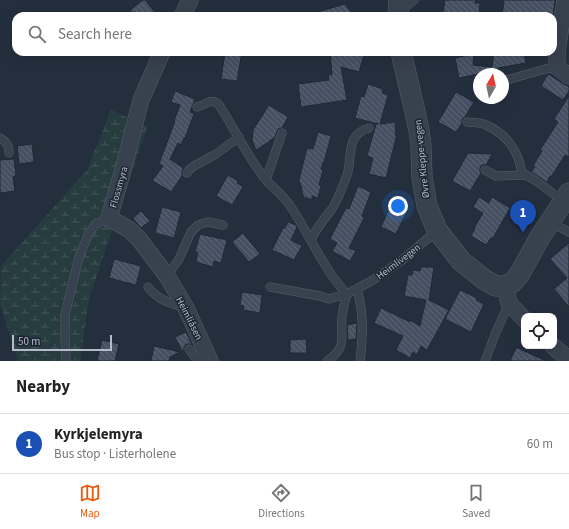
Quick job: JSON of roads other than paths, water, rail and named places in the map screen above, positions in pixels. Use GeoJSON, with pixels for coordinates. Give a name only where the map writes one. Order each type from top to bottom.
{"type":"FeatureCollection","features":[{"type":"Feature","properties":{"kind":"street"},"geometry":{"type":"LineString","coordinates":[[184,12],[190,0]]}},
{"type":"Feature","properties":{"kind":"street"},"geometry":{"type":"LineString","coordinates":[[563,72],[557,52],[565,0]]}},
{"type":"Feature","properties":{"kind":"street","name":"Flossmyra"},"geometry":{"type":"LineString","coordinates":[[109,218],[141,100],[160,56]]}},
{"type":"Feature","properties":{"kind":"street","name":"Øvre Kleppe-vegen"},"geometry":{"type":"LineString","coordinates":[[402,56],[419,131],[422,177],[427,206],[437,230],[466,266],[507,294]]}},
{"type":"Feature","properties":{"kind":"street"},"geometry":{"type":"LineString","coordinates":[[521,315],[507,294],[566,197]]}},
{"type":"Feature","properties":{"kind":"street","name":"Heimliåsen"},"geometry":{"type":"LineString","coordinates":[[109,218],[130,230],[139,239],[167,276],[186,308],[210,361]]}},
{"type":"Feature","properties":{"kind":"street"},"geometry":{"type":"LineString","coordinates":[[556,349],[569,360]]}},
{"type":"Feature","properties":{"kind":"lane"},"geometry":{"type":"LineString","coordinates":[[398,10],[414,0]]}},
{"type":"Feature","properties":{"kind":"lane"},"geometry":{"type":"LineString","coordinates":[[509,79],[545,70],[563,72]]}},
{"type":"Feature","properties":{"kind":"lane"},"geometry":{"type":"LineString","coordinates":[[197,107],[208,102],[216,101],[222,108],[246,151],[266,180],[290,205],[329,272],[347,294],[342,316],[341,346],[337,354],[327,361]]}},
{"type":"Feature","properties":{"kind":"lane"},"geometry":{"type":"LineString","coordinates":[[468,122],[486,125],[508,139],[518,158],[522,174],[566,197]]}},
{"type":"Feature","properties":{"kind":"lane"},"geometry":{"type":"LineString","coordinates":[[311,240],[320,222],[332,208],[339,194],[347,173],[352,142],[360,131],[369,128]]}},
{"type":"Feature","properties":{"kind":"lane"},"geometry":{"type":"LineString","coordinates":[[266,180],[282,133]]}},
{"type":"Feature","properties":{"kind":"lane"},"geometry":{"type":"LineString","coordinates":[[187,173],[194,166],[216,154],[239,137]]}},
{"type":"Feature","properties":{"kind":"lane"},"geometry":{"type":"LineString","coordinates":[[0,138],[8,145],[9,153]]}},
{"type":"Feature","properties":{"kind":"lane"},"geometry":{"type":"LineString","coordinates":[[485,170],[496,176],[526,175]]}},
{"type":"Feature","properties":{"kind":"lane","name":"Flossmyra"},"geometry":{"type":"LineString","coordinates":[[66,361],[65,315],[80,257],[90,233],[96,224],[109,218]]}},
{"type":"Feature","properties":{"kind":"lane"},"geometry":{"type":"LineString","coordinates":[[167,276],[179,259],[192,232],[198,225],[208,222],[223,225]]}},
{"type":"Feature","properties":{"kind":"lane"},"geometry":{"type":"LineString","coordinates":[[550,222],[569,232]]}},
{"type":"Feature","properties":{"kind":"lane","name":"Heimlivegen"},"geometry":{"type":"LineString","coordinates":[[270,287],[329,299],[347,294],[373,280],[434,235],[437,230]]}},
{"type":"Feature","properties":{"kind":"lane"},"geometry":{"type":"LineString","coordinates":[[148,287],[159,298],[186,308]]}},
{"type":"Feature","properties":{"kind":"lane"},"geometry":{"type":"LineString","coordinates":[[357,289],[361,308],[363,338],[360,361]]}},
{"type":"Feature","properties":{"kind":"lane"},"geometry":{"type":"LineString","coordinates":[[485,361],[496,332],[507,294]]}},
{"type":"Feature","properties":{"kind":"lane","name":"Heimliåsen"},"geometry":{"type":"LineString","coordinates":[[189,349],[198,361]]}},
{"type":"Feature","properties":{"kind":"place","name":"Kyrkjelemyra"},"geometry":{"type":"Point","coordinates":[523,233]}}]}
